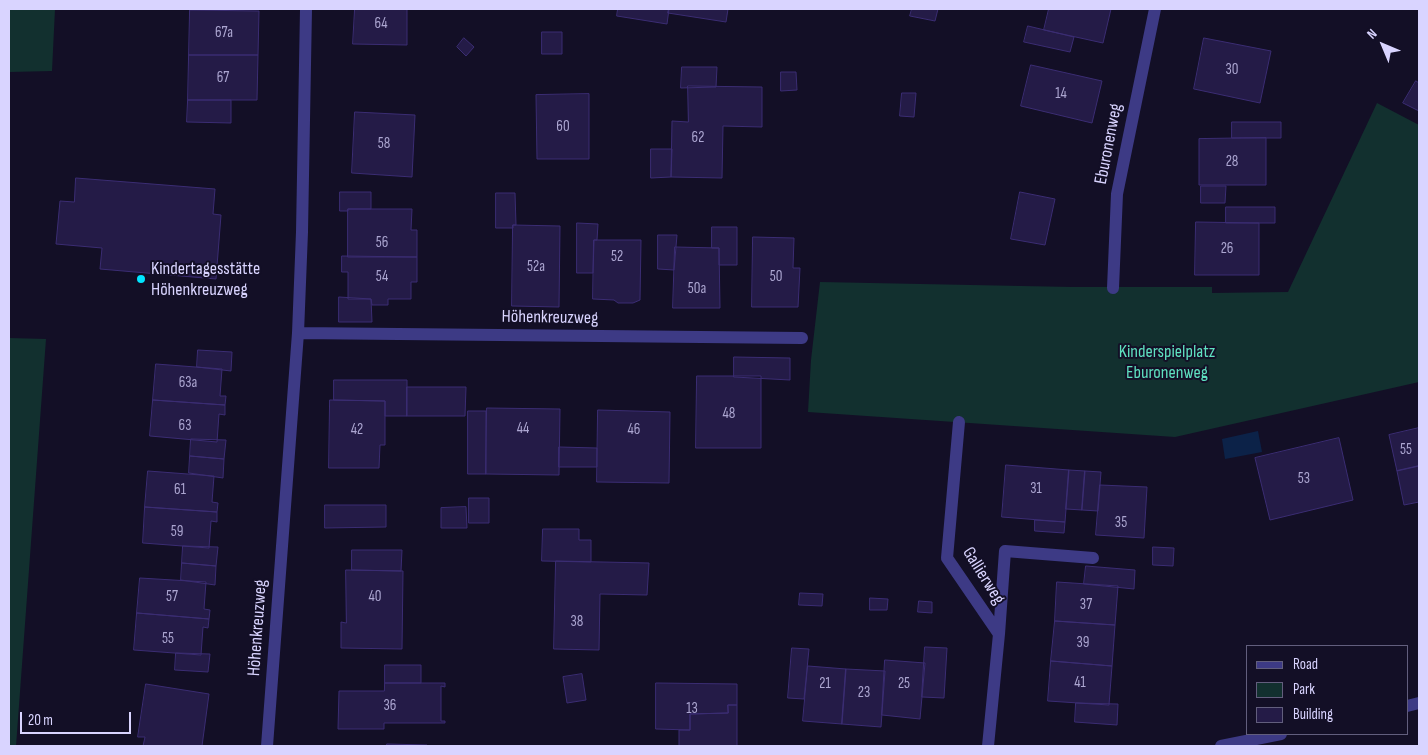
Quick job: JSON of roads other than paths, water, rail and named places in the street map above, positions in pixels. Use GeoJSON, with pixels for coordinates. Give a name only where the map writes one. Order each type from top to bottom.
{"type":"FeatureCollection","features":[{"type":"Feature","properties":{"kind":"street","name":"Höhenkreuzweg"},"geometry":{"type":"LineString","coordinates":[[267,746],[298,334],[306,9]]}},
{"type":"Feature","properties":{"kind":"street","name":"Eburonenweg"},"geometry":{"type":"LineString","coordinates":[[1113,288],[1117,194],[1155,9]]}},
{"type":"Feature","properties":{"kind":"street","name":"Höhenkreuzweg"},"geometry":{"type":"LineString","coordinates":[[298,334],[802,338]]}},
{"type":"Feature","properties":{"kind":"street","name":"Gallierweg"},"geometry":{"type":"LineString","coordinates":[[958,422],[947,558],[999,634]]}},
{"type":"Feature","properties":{"kind":"street"},"geometry":{"type":"LineString","coordinates":[[988,746],[1005,550],[1093,558]]}},
{"type":"Feature","properties":{"kind":"street"},"geometry":{"type":"LineString","coordinates":[[1221,746],[1276,735]]}},
{"type":"Feature","properties":{"kind":"water"},"geometry":{"type":"Polygon","coordinates":[[[1258,431],[1262,452],[1225,459],[1222,439],[1258,431]]]}},
{"type":"Feature","properties":{"kind":"place","name":"Kindertagesstätte Höhenkreuzweg"},"geometry":{"type":"Point","coordinates":[141,279]}},
{"type":"Feature","properties":{"kind":"park label","name":"Kinderspielplatz Eburonenweg"},"geometry":{"type":"Point","coordinates":[1167,362]}}]}
